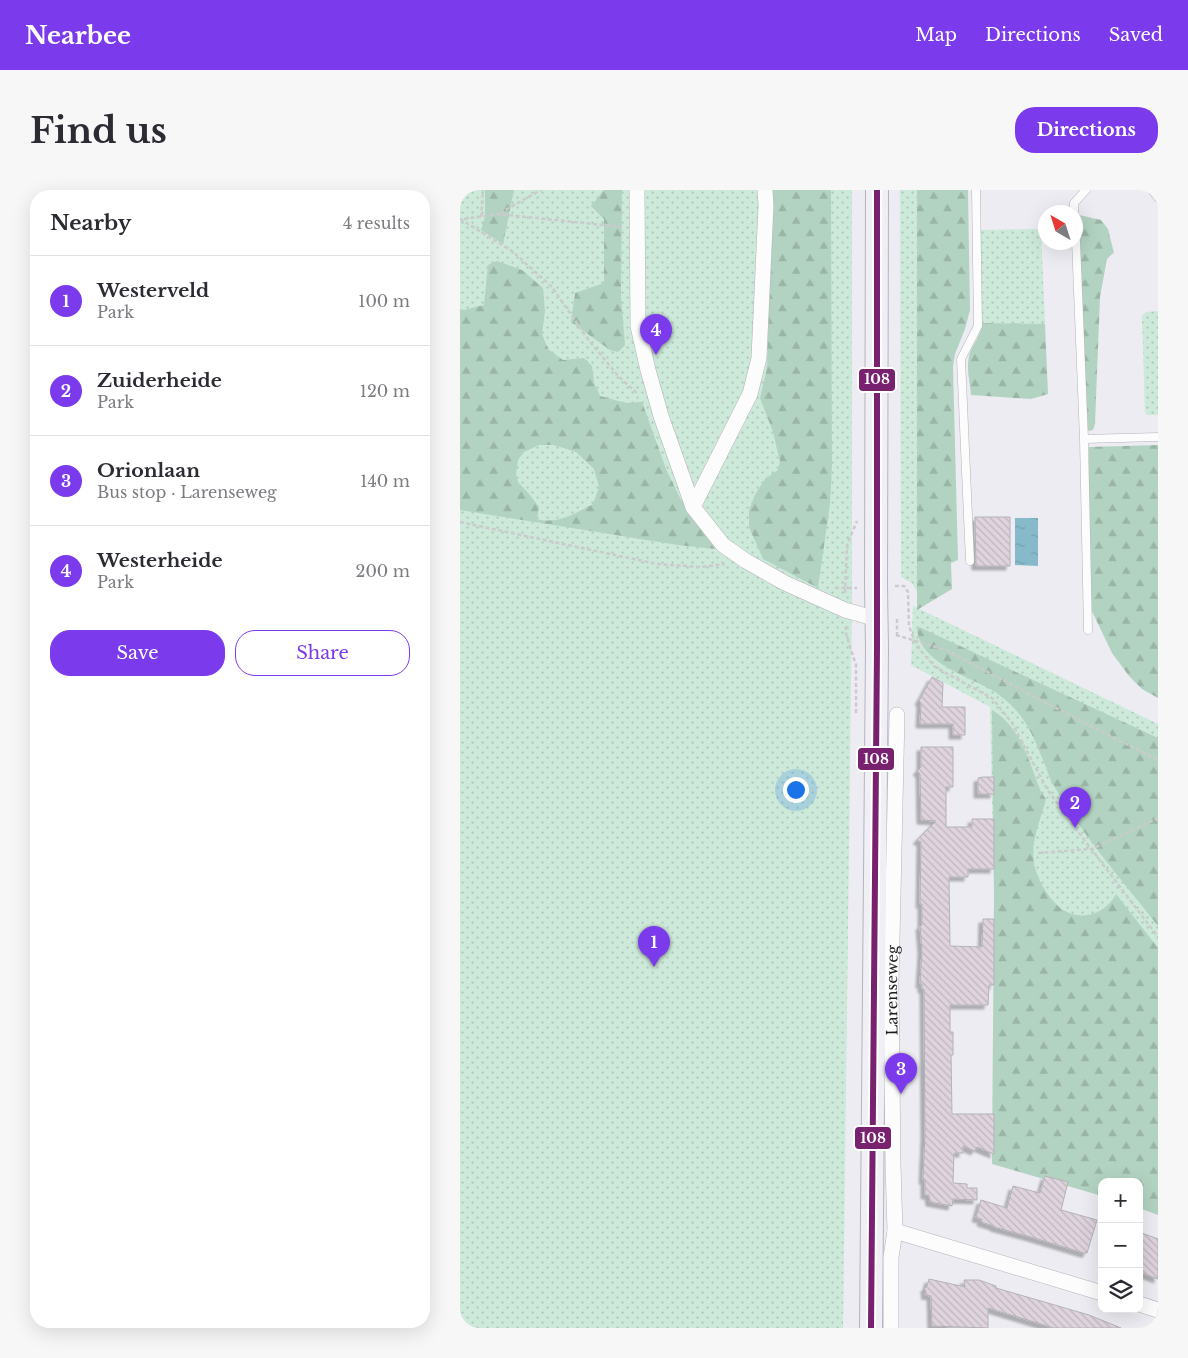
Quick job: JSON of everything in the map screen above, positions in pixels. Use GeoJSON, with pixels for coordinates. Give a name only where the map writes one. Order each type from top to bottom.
{"type":"FeatureCollection","features":[{"type":"Feature","properties":{"kind":"main road","name":"Larenseweg"},"geometry":{"type":"LineString","coordinates":[[872,1328],[877,649],[877,190]]}},
{"type":"Feature","properties":{"kind":"street"},"geometry":{"type":"LineString","coordinates":[[637,190],[638,326],[659,409],[693,507],[723,545],[746,561],[785,583],[845,610],[877,618]]}},
{"type":"Feature","properties":{"kind":"street"},"geometry":{"type":"LineString","coordinates":[[693,507],[750,394],[759,358],[766,206],[765,190]]}},
{"type":"Feature","properties":{"kind":"street","name":"Larenseweg"},"geometry":{"type":"LineString","coordinates":[[891,1328],[891,1257],[895,1231],[891,984],[897,715]]}},
{"type":"Feature","properties":{"kind":"street"},"geometry":{"type":"LineString","coordinates":[[895,1231],[1098,1292]]}},
{"type":"Feature","properties":{"kind":"street"},"geometry":{"type":"LineString","coordinates":[[1143,1305],[1158,1310]]}},
{"type":"Feature","properties":{"kind":"lane"},"geometry":{"type":"LineString","coordinates":[[970,561],[962,359],[978,326],[976,190]]}},
{"type":"Feature","properties":{"kind":"lane"},"geometry":{"type":"LineString","coordinates":[[1074,205],[1086,190]]}},
{"type":"Feature","properties":{"kind":"lane"},"geometry":{"type":"LineString","coordinates":[[1152,190],[1158,198]]}},
{"type":"Feature","properties":{"kind":"lane"},"geometry":{"type":"LineString","coordinates":[[1076,250],[1084,439],[1088,630]]}},
{"type":"Feature","properties":{"kind":"lane"},"geometry":{"type":"LineString","coordinates":[[1084,439],[1158,437]]}},
{"type":"Feature","properties":{"kind":"path"},"geometry":{"type":"LineString","coordinates":[[481,217],[483,190]]}},
{"type":"Feature","properties":{"kind":"path"},"geometry":{"type":"LineString","coordinates":[[498,214],[541,190]]}},
{"type":"Feature","properties":{"kind":"path"},"geometry":{"type":"LineString","coordinates":[[461,219],[498,214],[637,228]]}},
{"type":"Feature","properties":{"kind":"path"},"geometry":{"type":"LineString","coordinates":[[461,219],[512,251],[552,287],[587,338],[619,377],[648,403],[659,409]]}},
{"type":"Feature","properties":{"kind":"path"},"geometry":{"type":"LineString","coordinates":[[460,522],[657,564],[700,567],[746,561]]}},
{"type":"Feature","properties":{"kind":"path"},"geometry":{"type":"LineString","coordinates":[[896,586],[904,586],[908,592],[909,626],[914,640],[922,652],[935,667],[992,698],[1012,723],[1047,788],[1158,937]]}},
{"type":"Feature","properties":{"kind":"path"},"geometry":{"type":"LineString","coordinates":[[897,635],[946,650],[1054,708],[1158,760]]}},
{"type":"Feature","properties":{"kind":"path"},"geometry":{"type":"LineString","coordinates":[[1038,853],[1092,850],[1158,818]]}},
{"type":"Feature","properties":{"kind":"green space"},"geometry":{"type":"Polygon","coordinates":[[[460,190],[852,190],[852,606],[843,1328],[460,1328],[460,190]]]}},
{"type":"Feature","properties":{"kind":"green space"},"geometry":{"type":"Polygon","coordinates":[[[485,190],[514,190],[503,244],[481,230],[485,217],[485,190]]]}},
{"type":"Feature","properties":{"kind":"green space"},"geometry":{"type":"Polygon","coordinates":[[[604,190],[622,190],[621,295],[625,345],[618,352],[610,350],[571,322],[575,293],[604,283],[604,219],[591,206],[604,190]]]}},
{"type":"Feature","properties":{"kind":"green space"},"geometry":{"type":"Polygon","coordinates":[[[771,190],[831,190],[832,466],[830,504],[818,588],[763,559],[749,527],[749,510],[755,495],[765,479],[778,470],[780,461],[773,432],[760,398],[767,368],[771,190]]]}},
{"type":"Feature","properties":{"kind":"green space"},"geometry":{"type":"Polygon","coordinates":[[[900,190],[917,190],[917,591],[912,583],[901,577],[900,190]]]}},
{"type":"Feature","properties":{"kind":"green space"},"geometry":{"type":"Polygon","coordinates":[[[917,190],[968,190],[970,310],[955,354],[953,367],[958,560],[951,563],[952,589],[917,610],[917,190]]]}},
{"type":"Feature","properties":{"kind":"green space"},"geometry":{"type":"Polygon","coordinates":[[[1083,216],[1101,220],[1108,229],[1114,253],[1107,259],[1100,297],[1095,424],[1093,430],[1089,431],[1085,424],[1080,250],[1083,250],[1083,216]]]}},
{"type":"Feature","properties":{"kind":"green space"},"geometry":{"type":"Polygon","coordinates":[[[979,230],[1038,230],[1038,250],[1042,250],[1045,324],[981,323],[979,230]]]}},
{"type":"Feature","properties":{"kind":"green space"},"geometry":{"type":"Polygon","coordinates":[[[497,261],[522,270],[543,288],[545,311],[542,334],[548,349],[563,360],[584,358],[592,366],[594,383],[600,396],[626,403],[642,402],[666,469],[680,498],[715,549],[678,545],[460,510],[460,309],[464,310],[484,305],[488,265],[497,261]],[[539,445],[524,452],[518,460],[516,474],[518,482],[539,507],[537,519],[559,519],[580,511],[593,504],[599,487],[594,469],[576,452],[554,445],[539,445]]]}},
{"type":"Feature","properties":{"kind":"green space"},"geometry":{"type":"Polygon","coordinates":[[[1158,311],[1158,415],[1147,415],[1145,413],[1142,316],[1146,312],[1158,311]]]}},
{"type":"Feature","properties":{"kind":"green space"},"geometry":{"type":"Polygon","coordinates":[[[981,323],[1045,324],[1048,394],[1031,399],[971,395],[968,361],[970,351],[980,332],[981,323]]]}},
{"type":"Feature","properties":{"kind":"green space"},"geometry":{"type":"Polygon","coordinates":[[[1158,445],[1158,698],[1142,689],[1129,676],[1112,653],[1088,603],[1089,447],[1158,445]]]}},
{"type":"Feature","properties":{"kind":"green space"},"geometry":{"type":"Polygon","coordinates":[[[913,606],[1158,724],[1158,1188],[995,933],[990,707],[911,665],[913,606]]]}},
{"type":"Feature","properties":{"kind":"green space"},"geometry":{"type":"Polygon","coordinates":[[[917,626],[1158,738],[1158,926],[1103,858],[1065,804],[1051,781],[1032,734],[1023,719],[1006,701],[994,692],[943,665],[933,657],[919,638],[917,626]]]}},
{"type":"Feature","properties":{"kind":"green space"},"geometry":{"type":"Polygon","coordinates":[[[992,710],[1002,717],[1017,736],[1028,757],[1041,792],[1046,799],[1033,847],[1033,855],[1037,874],[1046,892],[1065,911],[1082,915],[1090,915],[1105,908],[1116,894],[1158,948],[1158,1215],[1143,1209],[1143,1178],[1098,1178],[1098,1195],[992,1164],[994,895],[992,710]]]}},
{"type":"Feature","properties":{"kind":"water"},"geometry":{"type":"Polygon","coordinates":[[[1015,518],[1038,518],[1038,566],[1015,565],[1015,518]]]}},
{"type":"Feature","properties":{"kind":"building"},"geometry":{"type":"Polygon","coordinates":[[[975,517],[1010,517],[1010,566],[976,566],[975,517]]]}},
{"type":"Feature","properties":{"kind":"building"},"geometry":{"type":"Polygon","coordinates":[[[932,677],[943,683],[942,707],[965,707],[965,735],[953,735],[953,724],[920,724],[921,703],[919,701],[932,677]]]}},
{"type":"Feature","properties":{"kind":"building"},"geometry":{"type":"Polygon","coordinates":[[[921,747],[953,747],[953,787],[946,787],[946,827],[972,827],[972,819],[994,819],[994,869],[968,869],[968,877],[949,877],[950,946],[982,947],[983,919],[994,919],[994,985],[989,985],[988,1005],[950,1005],[950,1032],[953,1032],[953,1055],[951,1055],[952,1114],[994,1114],[994,1154],[977,1147],[975,1151],[963,1146],[963,1153],[954,1153],[953,1183],[967,1184],[967,1188],[977,1188],[977,1200],[953,1199],[952,1206],[930,1202],[929,1195],[925,1195],[925,1180],[923,1180],[925,1136],[924,989],[922,989],[922,984],[920,984],[922,950],[920,926],[922,925],[922,904],[920,904],[921,842],[917,840],[936,821],[921,820],[920,774],[917,771],[921,767],[921,747]]]}},
{"type":"Feature","properties":{"kind":"building"},"geometry":{"type":"Polygon","coordinates":[[[994,777],[994,794],[978,794],[978,778],[994,777]]]}},
{"type":"Feature","properties":{"kind":"building"},"geometry":{"type":"Polygon","coordinates":[[[1045,1176],[1068,1182],[1061,1210],[1097,1220],[1087,1253],[994,1227],[981,1222],[982,1219],[976,1218],[981,1200],[1007,1208],[1013,1186],[1040,1193],[1045,1176]]]}},
{"type":"Feature","properties":{"kind":"building"},"geometry":{"type":"Polygon","coordinates":[[[1143,1233],[1158,1239],[1158,1279],[1143,1273],[1143,1233]]]}},
{"type":"Feature","properties":{"kind":"building"},"geometry":{"type":"Polygon","coordinates":[[[929,1279],[965,1287],[964,1280],[979,1280],[996,1286],[996,1288],[1089,1315],[1121,1328],[1054,1328],[988,1308],[988,1328],[932,1326],[931,1296],[925,1295],[926,1291],[924,1289],[929,1279]]]}},
{"type":"Feature","properties":{"kind":"transit line","name":"108"},"geometry":{"type":"LineString","coordinates":[[871,1328],[877,649],[877,190]]}},
{"type":"Feature","properties":{"kind":"place","name":"Westerheide"},"geometry":{"type":"Point","coordinates":[656,355]}},
{"type":"Feature","properties":{"kind":"place","name":"Zuiderheide"},"geometry":{"type":"Point","coordinates":[1075,828]}},
{"type":"Feature","properties":{"kind":"place","name":"Westerveld"},"geometry":{"type":"Point","coordinates":[654,967]}},
{"type":"Feature","properties":{"kind":"place","name":"Orionlaan"},"geometry":{"type":"Point","coordinates":[901,1094]}}]}
